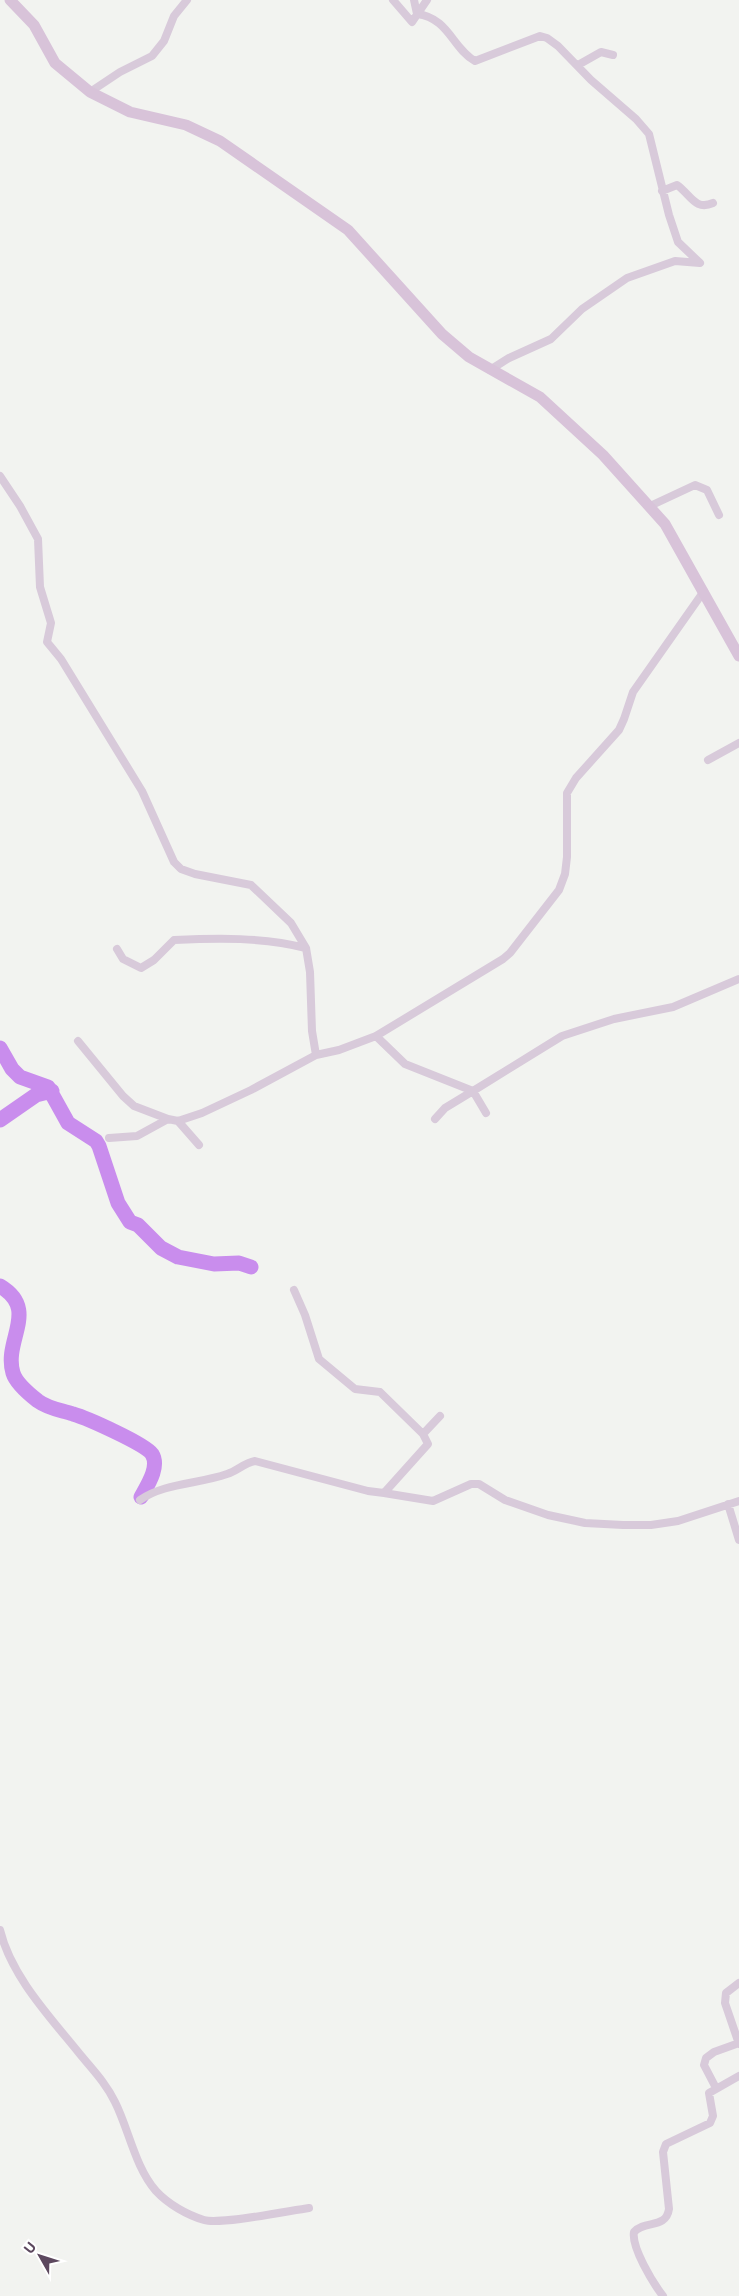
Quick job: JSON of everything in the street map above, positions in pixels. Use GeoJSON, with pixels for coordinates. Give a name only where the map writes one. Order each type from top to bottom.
{"type":"FeatureCollection","features":[{"type":"Feature","properties":{"kind":"street"},"geometry":{"type":"LineString","coordinates":[[10,0],[34,25],[55,63],[90,92],[130,112],[186,125],[203,132],[271,176],[348,230],[442,334],[469,357],[540,397],[596,448],[650,506],[669,532],[739,656]]}},
{"type":"Feature","properties":{"kind":"street"},"geometry":{"type":"LineString","coordinates":[[90,92],[120,72],[152,56],[164,41],[174,16],[187,0]]}},
{"type":"Feature","properties":{"kind":"street"},"geometry":{"type":"LineString","coordinates":[[393,0],[411,22],[414,21],[427,0]]}},
{"type":"Feature","properties":{"kind":"street"},"geometry":{"type":"LineString","coordinates":[[414,0],[417,14]]}},
{"type":"Feature","properties":{"kind":"street"},"geometry":{"type":"LineString","coordinates":[[417,14],[430,18],[444,26],[475,61],[540,36],[558,46],[578,64],[591,80],[636,119],[649,134],[662,191],[678,242],[679,253],[675,261]]}},
{"type":"Feature","properties":{"kind":"street"},"geometry":{"type":"LineString","coordinates":[[578,64],[601,52],[614,55]]}},
{"type":"Feature","properties":{"kind":"street"},"geometry":{"type":"LineString","coordinates":[[662,191],[677,185],[699,205],[705,206],[713,203]]}},
{"type":"Feature","properties":{"kind":"street"},"geometry":{"type":"LineString","coordinates":[[490,370],[509,358],[551,339],[582,310],[627,278],[675,261],[700,263],[678,242]]}},
{"type":"Feature","properties":{"kind":"street"},"geometry":{"type":"LineString","coordinates":[[0,476],[20,506],[38,539],[40,588],[51,623],[46,637],[48,646],[61,659],[142,791],[174,862],[181,869],[195,874],[251,885],[291,924],[306,948],[310,972],[312,1031],[316,1055]]}},
{"type":"Feature","properties":{"kind":"street"},"geometry":{"type":"LineString","coordinates":[[650,506],[695,485],[707,490],[719,515]]}},
{"type":"Feature","properties":{"kind":"street"},"geometry":{"type":"LineString","coordinates":[[78,1041],[122,1096],[134,1106],[178,1121],[251,1090],[316,1055],[339,1050],[376,1036],[503,960],[559,890],[567,857],[567,793],[576,778],[619,730],[632,692],[704,591]]}},
{"type":"Feature","properties":{"kind":"street"},"geometry":{"type":"LineString","coordinates":[[708,760],[739,743]]}},
{"type":"Feature","properties":{"kind":"street"},"geometry":{"type":"LineString","coordinates":[[117,949],[123,959],[141,968],[154,960],[174,940],[246,939],[287,943],[306,948]]}},
{"type":"Feature","properties":{"kind":"street"},"geometry":{"type":"LineString","coordinates":[[435,1119],[445,1108],[562,1036],[614,1019],[673,1007],[739,979]]}},
{"type":"Feature","properties":{"kind":"street"},"geometry":{"type":"LineString","coordinates":[[376,1036],[405,1064],[473,1090],[486,1112]]}},
{"type":"Feature","properties":{"kind":"street"},"geometry":{"type":"LineString","coordinates":[[109,1138],[137,1136],[168,1119]]}},
{"type":"Feature","properties":{"kind":"street"},"geometry":{"type":"LineString","coordinates":[[178,1121],[198,1145]]}},
{"type":"Feature","properties":{"kind":"street"},"geometry":{"type":"LineString","coordinates":[[294,1290],[319,1359],[355,1390],[380,1392],[423,1434],[428,1444],[384,1493]]}},
{"type":"Feature","properties":{"kind":"street"},"geometry":{"type":"LineString","coordinates":[[423,1434],[440,1416]]}},
{"type":"Feature","properties":{"kind":"street"},"geometry":{"type":"LineString","coordinates":[[140,1500],[152,1493],[228,1474],[245,1464],[255,1461],[360,1489],[433,1501],[475,1483],[505,1500],[548,1515],[585,1523],[651,1525],[678,1521],[739,1501]]}},
{"type":"Feature","properties":{"kind":"street"},"geometry":{"type":"LineString","coordinates":[[728,1504],[739,1540]]}},
{"type":"Feature","properties":{"kind":"street"},"geometry":{"type":"LineString","coordinates":[[0,1930],[14,1964],[33,1994],[106,2086],[116,2103],[145,2174],[154,2190],[166,2201],[205,2221],[226,2220],[309,2208]]}},
{"type":"Feature","properties":{"kind":"street"},"geometry":{"type":"LineString","coordinates":[[716,2088],[704,2065],[706,2058],[714,2052],[739,2044],[725,2003],[726,1992],[739,1983]]}},
{"type":"Feature","properties":{"kind":"street"},"geometry":{"type":"LineString","coordinates":[[663,2296],[652,2281],[637,2249],[633,2238],[634,2232],[639,2228],[660,2222],[667,2217],[669,2208],[664,2148],[668,2141],[712,2120],[710,2091],[739,2076]]}},
{"type":"Feature","properties":{"kind":"waterway"},"geometry":{"type":"LineString","coordinates":[[0,1048],[12,1069],[20,1077],[48,1087],[68,1123],[96,1141],[118,1203],[130,1222],[138,1225],[161,1248],[178,1257],[214,1264],[239,1263],[251,1267]]}},
{"type":"Feature","properties":{"kind":"waterway"},"geometry":{"type":"LineString","coordinates":[[0,1120],[36,1095],[52,1091]]}},
{"type":"Feature","properties":{"kind":"waterway"},"geometry":{"type":"LineString","coordinates":[[0,1286],[12,1295],[18,1305],[18,1326],[11,1361],[13,1373],[17,1381],[42,1404],[80,1416],[128,1438],[152,1454],[154,1470],[141,1497]]}}]}
